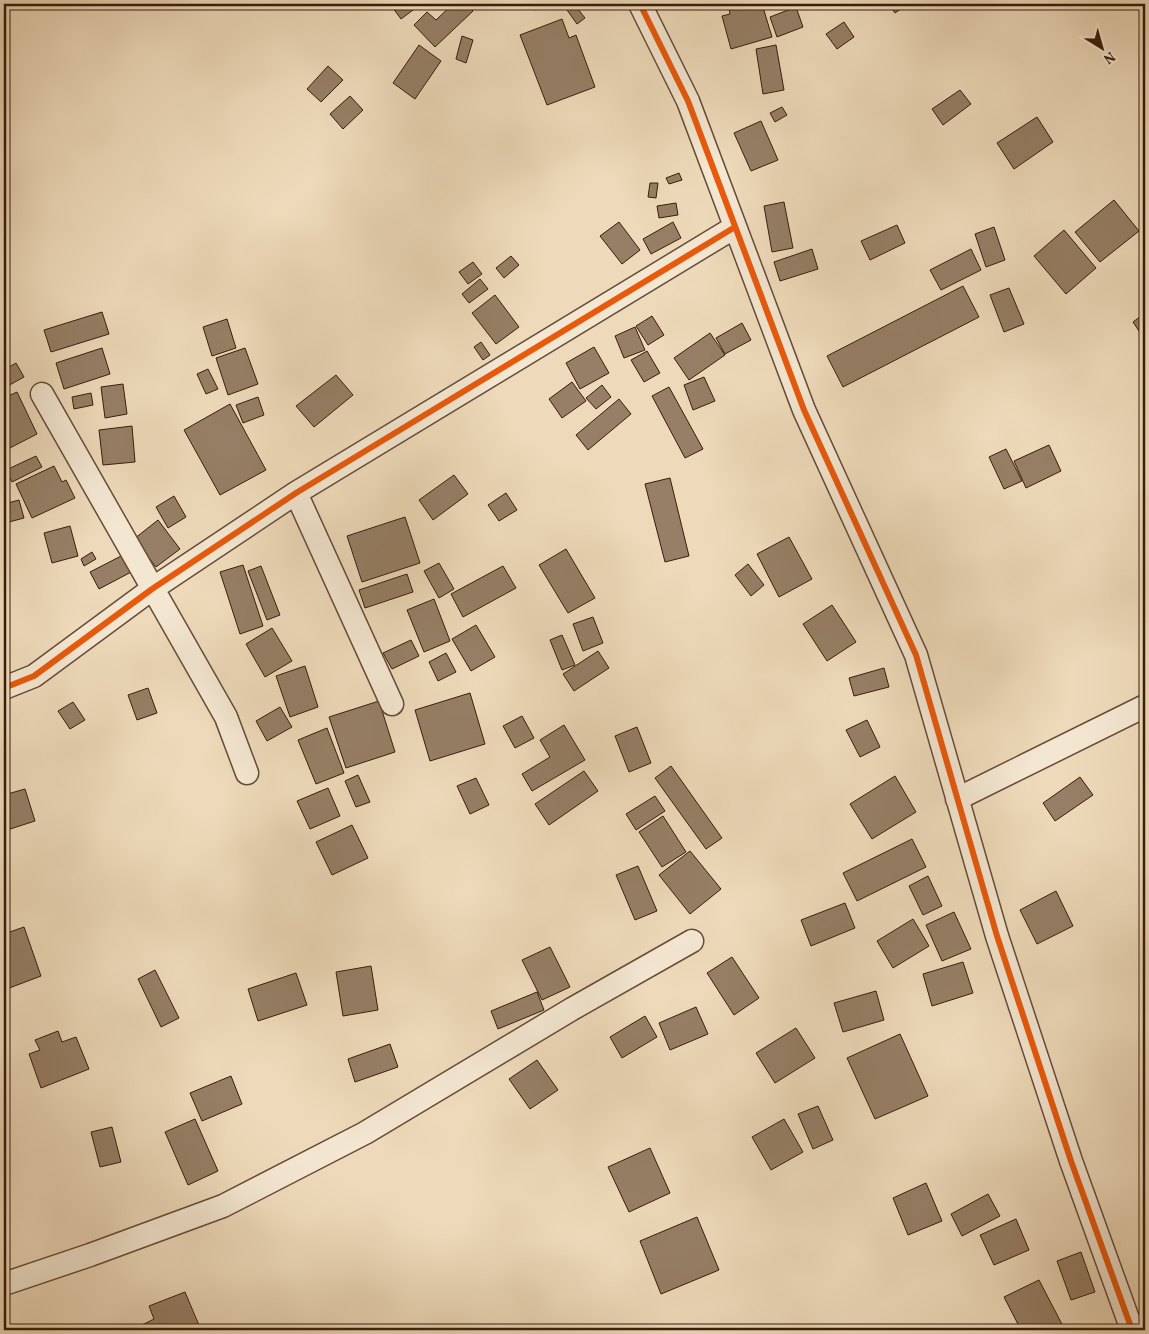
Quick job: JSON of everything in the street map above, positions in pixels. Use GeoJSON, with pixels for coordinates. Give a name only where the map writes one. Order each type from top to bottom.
{"type":"FeatureCollection","features":[{"type":"Feature","properties":{"kind":"street"},"geometry":{"type":"LineString","coordinates":[[640,4],[688,101],[804,410],[916,655],[997,936],[1075,1170],[1132,1330]]}},
{"type":"Feature","properties":{"kind":"street"},"geometry":{"type":"LineString","coordinates":[[4,688],[34,676],[152,589],[296,493],[735,227]]}},
{"type":"Feature","properties":{"kind":"street"},"geometry":{"type":"LineString","coordinates":[[42,394],[226,717],[246,773]]}},
{"type":"Feature","properties":{"kind":"street"},"geometry":{"type":"LineString","coordinates":[[296,493],[392,704]]}},
{"type":"Feature","properties":{"kind":"street"},"geometry":{"type":"LineString","coordinates":[[957,799],[1145,706]]}},
{"type":"Feature","properties":{"kind":"street"},"geometry":{"type":"LineString","coordinates":[[4,1284],[90,1255],[223,1206],[365,1133],[572,1009],[692,941]]}},
{"type":"Feature","properties":{"kind":"building"},"geometry":{"type":"Polygon","coordinates":[[[390,4],[421,4],[401,19],[390,4]]]}},
{"type":"Feature","properties":{"kind":"building"},"geometry":{"type":"Polygon","coordinates":[[[453,4],[466,4],[473,11],[435,47],[414,25],[427,12],[436,20],[453,4]]]}},
{"type":"Feature","properties":{"kind":"building"},"geometry":{"type":"Polygon","coordinates":[[[531,4],[550,4],[534,10],[531,4]]]}},
{"type":"Feature","properties":{"kind":"building"},"geometry":{"type":"Polygon","coordinates":[[[574,4],[585,18],[577,24],[567,10],[574,4]]]}},
{"type":"Feature","properties":{"kind":"building"},"geometry":{"type":"Polygon","coordinates":[[[728,4],[762,4],[772,37],[731,49],[722,16],[730,14],[728,4]]]}},
{"type":"Feature","properties":{"kind":"building"},"geometry":{"type":"Polygon","coordinates":[[[889,4],[908,4],[895,13],[889,4]]]}},
{"type":"Feature","properties":{"kind":"building"},"geometry":{"type":"Polygon","coordinates":[[[796,7],[803,27],[777,37],[770,17],[796,7]]]}},
{"type":"Feature","properties":{"kind":"building"},"geometry":{"type":"Polygon","coordinates":[[[562,19],[569,38],[576,35],[595,87],[547,105],[520,35],[562,19]]]}},
{"type":"Feature","properties":{"kind":"building"},"geometry":{"type":"Polygon","coordinates":[[[844,22],[854,37],[837,49],[826,34],[844,22]]]}},
{"type":"Feature","properties":{"kind":"building"},"geometry":{"type":"Polygon","coordinates":[[[462,36],[473,40],[466,63],[456,59],[462,36]]]}},
{"type":"Feature","properties":{"kind":"building"},"geometry":{"type":"Polygon","coordinates":[[[419,45],[441,61],[415,99],[393,83],[419,45]]]}},
{"type":"Feature","properties":{"kind":"building"},"geometry":{"type":"Polygon","coordinates":[[[776,45],[784,90],[763,94],[756,49],[776,45]]]}},
{"type":"Feature","properties":{"kind":"building"},"geometry":{"type":"Polygon","coordinates":[[[328,66],[343,80],[321,102],[307,89],[328,66]]]}},
{"type":"Feature","properties":{"kind":"building"},"geometry":{"type":"Polygon","coordinates":[[[960,90],[971,104],[943,125],[932,109],[960,90]]]}},
{"type":"Feature","properties":{"kind":"building"},"geometry":{"type":"Polygon","coordinates":[[[350,96],[363,110],[343,129],[330,114],[350,96]]]}},
{"type":"Feature","properties":{"kind":"building"},"geometry":{"type":"Polygon","coordinates":[[[782,107],[787,115],[775,122],[770,113],[782,107]]]}},
{"type":"Feature","properties":{"kind":"building"},"geometry":{"type":"Polygon","coordinates":[[[1037,117],[1053,142],[1014,169],[997,143],[1037,117]]]}},
{"type":"Feature","properties":{"kind":"building"},"geometry":{"type":"Polygon","coordinates":[[[761,121],[778,160],[751,171],[734,133],[761,121]]]}},
{"type":"Feature","properties":{"kind":"building"},"geometry":{"type":"Polygon","coordinates":[[[679,173],[682,180],[669,184],[666,178],[679,173]]]}},
{"type":"Feature","properties":{"kind":"building"},"geometry":{"type":"Polygon","coordinates":[[[650,183],[658,183],[656,198],[648,197],[650,183]]]}},
{"type":"Feature","properties":{"kind":"building"},"geometry":{"type":"Polygon","coordinates":[[[1114,200],[1139,231],[1100,262],[1075,232],[1114,200]]]}},
{"type":"Feature","properties":{"kind":"building"},"geometry":{"type":"Polygon","coordinates":[[[784,202],[793,248],[772,252],[764,206],[784,202]]]}},
{"type":"Feature","properties":{"kind":"building"},"geometry":{"type":"Polygon","coordinates":[[[676,203],[678,215],[659,218],[657,206],[676,203]]]}},
{"type":"Feature","properties":{"kind":"building"},"geometry":{"type":"Polygon","coordinates":[[[619,222],[640,250],[622,264],[600,236],[619,222]]]}},
{"type":"Feature","properties":{"kind":"building"},"geometry":{"type":"Polygon","coordinates":[[[673,222],[681,238],[651,254],[643,239],[673,222]]]}},
{"type":"Feature","properties":{"kind":"building"},"geometry":{"type":"Polygon","coordinates":[[[897,225],[905,243],[870,260],[861,241],[897,225]]]}},
{"type":"Feature","properties":{"kind":"building"},"geometry":{"type":"Polygon","coordinates":[[[994,227],[1005,260],[986,267],[975,234],[994,227]]]}},
{"type":"Feature","properties":{"kind":"building"},"geometry":{"type":"Polygon","coordinates":[[[1064,230],[1096,268],[1066,294],[1034,256],[1064,230]]]}},
{"type":"Feature","properties":{"kind":"building"},"geometry":{"type":"Polygon","coordinates":[[[812,249],[818,269],[780,281],[774,262],[812,249]]]}},
{"type":"Feature","properties":{"kind":"building"},"geometry":{"type":"Polygon","coordinates":[[[971,249],[981,270],[941,290],[930,270],[971,249]]]}},
{"type":"Feature","properties":{"kind":"building"},"geometry":{"type":"Polygon","coordinates":[[[511,256],[519,265],[504,278],[496,268],[511,256]]]}},
{"type":"Feature","properties":{"kind":"building"},"geometry":{"type":"Polygon","coordinates":[[[473,262],[482,274],[468,284],[459,272],[473,262]]]}},
{"type":"Feature","properties":{"kind":"building"},"geometry":{"type":"Polygon","coordinates":[[[480,279],[488,289],[469,303],[462,294],[480,279]]]}},
{"type":"Feature","properties":{"kind":"building"},"geometry":{"type":"Polygon","coordinates":[[[963,286],[979,317],[843,387],[827,356],[963,286]]]}},
{"type":"Feature","properties":{"kind":"building"},"geometry":{"type":"Polygon","coordinates":[[[1009,288],[1024,324],[1004,332],[990,295],[1009,288]]]}},
{"type":"Feature","properties":{"kind":"building"},"geometry":{"type":"Polygon","coordinates":[[[495,295],[519,327],[496,344],[472,313],[495,295]]]}},
{"type":"Feature","properties":{"kind":"building"},"geometry":{"type":"Polygon","coordinates":[[[102,312],[109,334],[51,352],[44,330],[102,312]]]}},
{"type":"Feature","properties":{"kind":"building"},"geometry":{"type":"Polygon","coordinates":[[[1145,313],[1145,340],[1133,322],[1145,313]]]}},
{"type":"Feature","properties":{"kind":"building"},"geometry":{"type":"Polygon","coordinates":[[[652,316],[664,335],[648,345],[636,326],[652,316]]]}},
{"type":"Feature","properties":{"kind":"building"},"geometry":{"type":"Polygon","coordinates":[[[227,319],[236,348],[212,356],[203,327],[227,319]]]}},
{"type":"Feature","properties":{"kind":"building"},"geometry":{"type":"Polygon","coordinates":[[[742,323],[751,340],[725,354],[716,338],[742,323]]]}},
{"type":"Feature","properties":{"kind":"building"},"geometry":{"type":"Polygon","coordinates":[[[635,327],[645,350],[624,358],[615,336],[635,327]]]}},
{"type":"Feature","properties":{"kind":"building"},"geometry":{"type":"Polygon","coordinates":[[[710,333],[725,355],[689,380],[674,358],[710,333]]]}},
{"type":"Feature","properties":{"kind":"building"},"geometry":{"type":"Polygon","coordinates":[[[481,342],[490,355],[483,360],[474,347],[481,342]]]}},
{"type":"Feature","properties":{"kind":"building"},"geometry":{"type":"Polygon","coordinates":[[[594,347],[609,373],[580,389],[566,363],[594,347]]]}},
{"type":"Feature","properties":{"kind":"building"},"geometry":{"type":"Polygon","coordinates":[[[102,348],[110,374],[64,389],[56,363],[102,348]]]}},
{"type":"Feature","properties":{"kind":"building"},"geometry":{"type":"Polygon","coordinates":[[[245,348],[258,384],[228,395],[216,358],[245,348]]]}},
{"type":"Feature","properties":{"kind":"building"},"geometry":{"type":"Polygon","coordinates":[[[647,351],[660,373],[644,382],[631,360],[647,351]]]}},
{"type":"Feature","properties":{"kind":"building"},"geometry":{"type":"Polygon","coordinates":[[[16,363],[24,377],[4,388],[4,370],[16,363]]]}},
{"type":"Feature","properties":{"kind":"building"},"geometry":{"type":"Polygon","coordinates":[[[208,369],[218,389],[206,394],[197,374],[208,369]]]}},
{"type":"Feature","properties":{"kind":"building"},"geometry":{"type":"Polygon","coordinates":[[[336,375],[353,395],[314,427],[296,406],[336,375]]]}},
{"type":"Feature","properties":{"kind":"building"},"geometry":{"type":"Polygon","coordinates":[[[704,377],[715,401],[693,410],[684,385],[704,377]]]}},
{"type":"Feature","properties":{"kind":"building"},"geometry":{"type":"Polygon","coordinates":[[[572,382],[586,401],[562,418],[549,399],[572,382]]]}},
{"type":"Feature","properties":{"kind":"building"},"geometry":{"type":"Polygon","coordinates":[[[123,384],[127,414],[105,418],[101,387],[123,384]]]}},
{"type":"Feature","properties":{"kind":"building"},"geometry":{"type":"Polygon","coordinates":[[[602,385],[611,397],[596,409],[586,398],[602,385]]]}},
{"type":"Feature","properties":{"kind":"building"},"geometry":{"type":"Polygon","coordinates":[[[669,387],[703,449],[685,458],[652,396],[669,387]]]}},
{"type":"Feature","properties":{"kind":"building"},"geometry":{"type":"Polygon","coordinates":[[[17,392],[37,434],[4,451],[4,398],[17,392]]]}},
{"type":"Feature","properties":{"kind":"building"},"geometry":{"type":"Polygon","coordinates":[[[91,393],[93,405],[74,409],[72,397],[91,393]]]}},
{"type":"Feature","properties":{"kind":"building"},"geometry":{"type":"Polygon","coordinates":[[[258,397],[264,415],[243,423],[236,405],[258,397]]]}},
{"type":"Feature","properties":{"kind":"building"},"geometry":{"type":"Polygon","coordinates":[[[619,399],[631,414],[588,450],[576,435],[619,399]]]}},
{"type":"Feature","properties":{"kind":"building"},"geometry":{"type":"Polygon","coordinates":[[[230,404],[266,470],[220,495],[184,430],[230,404]]]}},
{"type":"Feature","properties":{"kind":"building"},"geometry":{"type":"Polygon","coordinates":[[[132,426],[135,462],[103,465],[99,430],[132,426]]]}},
{"type":"Feature","properties":{"kind":"building"},"geometry":{"type":"Polygon","coordinates":[[[1049,445],[1061,471],[1026,488],[1014,461],[1049,445]]]}},
{"type":"Feature","properties":{"kind":"building"},"geometry":{"type":"Polygon","coordinates":[[[1006,449],[1022,481],[1004,489],[989,457],[1006,449]]]}},
{"type":"Feature","properties":{"kind":"building"},"geometry":{"type":"Polygon","coordinates":[[[36,456],[42,467],[12,482],[6,470],[36,456]]]}},
{"type":"Feature","properties":{"kind":"building"},"geometry":{"type":"Polygon","coordinates":[[[54,466],[62,482],[66,480],[75,498],[32,518],[16,484],[54,466]]]}},
{"type":"Feature","properties":{"kind":"building"},"geometry":{"type":"Polygon","coordinates":[[[454,475],[468,494],[433,520],[419,500],[454,475]]]}},
{"type":"Feature","properties":{"kind":"building"},"geometry":{"type":"Polygon","coordinates":[[[670,478],[689,556],[665,562],[645,484],[670,478]]]}},
{"type":"Feature","properties":{"kind":"building"},"geometry":{"type":"Polygon","coordinates":[[[506,493],[517,510],[499,521],[488,505],[506,493]]]}},
{"type":"Feature","properties":{"kind":"building"},"geometry":{"type":"Polygon","coordinates":[[[174,496],[186,517],[168,528],[156,507],[174,496]]]}},
{"type":"Feature","properties":{"kind":"building"},"geometry":{"type":"Polygon","coordinates":[[[19,500],[24,518],[9,522],[4,504],[19,500]]]}},
{"type":"Feature","properties":{"kind":"building"},"geometry":{"type":"Polygon","coordinates":[[[405,517],[420,563],[362,582],[347,536],[405,517]]]}},
{"type":"Feature","properties":{"kind":"building"},"geometry":{"type":"Polygon","coordinates":[[[158,520],[180,549],[156,567],[134,539],[158,520]]]}},
{"type":"Feature","properties":{"kind":"building"},"geometry":{"type":"Polygon","coordinates":[[[70,526],[78,556],[52,563],[44,533],[70,526]]]}},
{"type":"Feature","properties":{"kind":"building"},"geometry":{"type":"Polygon","coordinates":[[[789,537],[812,579],[779,597],[757,554],[789,537]]]}},
{"type":"Feature","properties":{"kind":"building"},"geometry":{"type":"Polygon","coordinates":[[[566,549],[595,598],[568,613],[539,565],[566,549]]]}},
{"type":"Feature","properties":{"kind":"building"},"geometry":{"type":"Polygon","coordinates":[[[92,552],[96,559],[84,566],[81,559],[92,552]]]}},
{"type":"Feature","properties":{"kind":"building"},"geometry":{"type":"Polygon","coordinates":[[[127,553],[135,570],[99,589],[90,572],[127,553]]]}},
{"type":"Feature","properties":{"kind":"building"},"geometry":{"type":"Polygon","coordinates":[[[439,563],[454,589],[439,598],[424,571],[439,563]]]}},
{"type":"Feature","properties":{"kind":"building"},"geometry":{"type":"Polygon","coordinates":[[[748,564],[764,585],[751,596],[735,575],[748,564]]]}},
{"type":"Feature","properties":{"kind":"building"},"geometry":{"type":"Polygon","coordinates":[[[243,565],[263,626],[240,634],[220,572],[243,565]]]}},
{"type":"Feature","properties":{"kind":"building"},"geometry":{"type":"Polygon","coordinates":[[[261,566],[280,615],[267,620],[248,571],[261,566]]]}},
{"type":"Feature","properties":{"kind":"building"},"geometry":{"type":"Polygon","coordinates":[[[503,566],[516,588],[463,617],[451,594],[503,566]]]}},
{"type":"Feature","properties":{"kind":"building"},"geometry":{"type":"Polygon","coordinates":[[[407,574],[413,592],[365,608],[359,590],[407,574]]]}},
{"type":"Feature","properties":{"kind":"building"},"geometry":{"type":"Polygon","coordinates":[[[434,599],[450,641],[424,652],[407,610],[434,599]]]}},
{"type":"Feature","properties":{"kind":"building"},"geometry":{"type":"Polygon","coordinates":[[[832,605],[856,642],[827,661],[803,624],[832,605]]]}},
{"type":"Feature","properties":{"kind":"building"},"geometry":{"type":"Polygon","coordinates":[[[593,617],[603,643],[583,651],[573,624],[593,617]]]}},
{"type":"Feature","properties":{"kind":"building"},"geometry":{"type":"Polygon","coordinates":[[[476,625],[495,657],[471,671],[452,639],[476,625]]]}},
{"type":"Feature","properties":{"kind":"building"},"geometry":{"type":"Polygon","coordinates":[[[272,628],[292,661],[265,677],[246,644],[272,628]]]}},
{"type":"Feature","properties":{"kind":"building"},"geometry":{"type":"Polygon","coordinates":[[[562,635],[575,665],[562,670],[550,640],[562,635]]]}},
{"type":"Feature","properties":{"kind":"building"},"geometry":{"type":"Polygon","coordinates":[[[411,640],[419,656],[392,669],[383,653],[411,640]]]}},
{"type":"Feature","properties":{"kind":"building"},"geometry":{"type":"Polygon","coordinates":[[[598,651],[609,668],[574,691],[563,674],[598,651]]]}},
{"type":"Feature","properties":{"kind":"building"},"geometry":{"type":"Polygon","coordinates":[[[446,653],[456,672],[438,681],[429,662],[446,653]]]}},
{"type":"Feature","properties":{"kind":"building"},"geometry":{"type":"Polygon","coordinates":[[[305,666],[318,707],[290,717],[276,676],[305,666]]]}},
{"type":"Feature","properties":{"kind":"building"},"geometry":{"type":"Polygon","coordinates":[[[884,668],[889,687],[854,696],[849,678],[884,668]]]}},
{"type":"Feature","properties":{"kind":"building"},"geometry":{"type":"Polygon","coordinates":[[[148,688],[157,713],[137,720],[128,695],[148,688]]]}},
{"type":"Feature","properties":{"kind":"building"},"geometry":{"type":"Polygon","coordinates":[[[470,693],[485,744],[430,761],[415,710],[470,693]]]}},
{"type":"Feature","properties":{"kind":"building"},"geometry":{"type":"Polygon","coordinates":[[[379,701],[395,752],[346,768],[329,717],[379,701]]]}},
{"type":"Feature","properties":{"kind":"building"},"geometry":{"type":"Polygon","coordinates":[[[73,702],[85,720],[70,729],[58,711],[73,702]]]}},
{"type":"Feature","properties":{"kind":"building"},"geometry":{"type":"Polygon","coordinates":[[[280,707],[292,727],[267,741],[256,721],[280,707]]]}},
{"type":"Feature","properties":{"kind":"building"},"geometry":{"type":"Polygon","coordinates":[[[522,716],[534,738],[515,748],[503,726],[522,716]]]}},
{"type":"Feature","properties":{"kind":"building"},"geometry":{"type":"Polygon","coordinates":[[[867,720],[880,747],[860,757],[846,730],[867,720]]]}},
{"type":"Feature","properties":{"kind":"building"},"geometry":{"type":"Polygon","coordinates":[[[564,725],[585,760],[532,791],[522,774],[550,757],[540,740],[564,725]]]}},
{"type":"Feature","properties":{"kind":"building"},"geometry":{"type":"Polygon","coordinates":[[[637,727],[651,763],[629,772],[615,736],[637,727]]]}},
{"type":"Feature","properties":{"kind":"building"},"geometry":{"type":"Polygon","coordinates":[[[327,728],[344,773],[316,784],[298,740],[327,728]]]}},
{"type":"Feature","properties":{"kind":"building"},"geometry":{"type":"Polygon","coordinates":[[[671,766],[722,838],[706,849],[655,778],[671,766]]]}},
{"type":"Feature","properties":{"kind":"building"},"geometry":{"type":"Polygon","coordinates":[[[584,771],[598,791],[549,825],[535,804],[584,771]]]}},
{"type":"Feature","properties":{"kind":"building"},"geometry":{"type":"Polygon","coordinates":[[[358,775],[370,802],[356,807],[345,781],[358,775]]]}},
{"type":"Feature","properties":{"kind":"building"},"geometry":{"type":"Polygon","coordinates":[[[895,776],[916,812],[872,839],[850,804],[895,776]]]}},
{"type":"Feature","properties":{"kind":"building"},"geometry":{"type":"Polygon","coordinates":[[[1080,777],[1093,795],[1055,821],[1043,803],[1080,777]]]}},
{"type":"Feature","properties":{"kind":"building"},"geometry":{"type":"Polygon","coordinates":[[[476,778],[489,805],[470,814],[457,786],[476,778]]]}},
{"type":"Feature","properties":{"kind":"building"},"geometry":{"type":"Polygon","coordinates":[[[328,788],[340,816],[310,829],[297,801],[328,788]]]}},
{"type":"Feature","properties":{"kind":"building"},"geometry":{"type":"Polygon","coordinates":[[[25,789],[35,821],[7,830],[4,821],[4,795],[25,789]]]}},
{"type":"Feature","properties":{"kind":"building"},"geometry":{"type":"Polygon","coordinates":[[[655,796],[665,811],[636,830],[626,814],[655,796]]]}},
{"type":"Feature","properties":{"kind":"building"},"geometry":{"type":"Polygon","coordinates":[[[663,816],[686,852],[662,867],[639,832],[663,816]]]}},
{"type":"Feature","properties":{"kind":"building"},"geometry":{"type":"Polygon","coordinates":[[[352,825],[368,858],[332,875],[316,842],[352,825]]]}},
{"type":"Feature","properties":{"kind":"building"},"geometry":{"type":"Polygon","coordinates":[[[912,839],[926,867],[857,901],[843,873],[912,839]]]}},
{"type":"Feature","properties":{"kind":"building"},"geometry":{"type":"Polygon","coordinates":[[[690,851],[721,889],[690,914],[659,875],[690,851]]]}},
{"type":"Feature","properties":{"kind":"building"},"geometry":{"type":"Polygon","coordinates":[[[638,866],[657,911],[635,920],[616,875],[638,866]]]}},
{"type":"Feature","properties":{"kind":"building"},"geometry":{"type":"Polygon","coordinates":[[[928,876],[942,906],[923,915],[909,886],[928,876]]]}},
{"type":"Feature","properties":{"kind":"building"},"geometry":{"type":"Polygon","coordinates":[[[1056,891],[1073,926],[1037,944],[1020,910],[1056,891]]]}},
{"type":"Feature","properties":{"kind":"building"},"geometry":{"type":"Polygon","coordinates":[[[845,903],[855,928],[811,946],[801,920],[845,903]]]}},
{"type":"Feature","properties":{"kind":"building"},"geometry":{"type":"Polygon","coordinates":[[[954,912],[971,949],[942,961],[926,925],[954,912]]]}},
{"type":"Feature","properties":{"kind":"building"},"geometry":{"type":"Polygon","coordinates":[[[913,919],[929,946],[893,968],[877,941],[913,919]]]}},
{"type":"Feature","properties":{"kind":"building"},"geometry":{"type":"Polygon","coordinates":[[[24,927],[41,976],[4,990],[4,934],[24,927]]]}},
{"type":"Feature","properties":{"kind":"building"},"geometry":{"type":"Polygon","coordinates":[[[550,947],[570,987],[542,1000],[522,960],[550,947]]]}},
{"type":"Feature","properties":{"kind":"building"},"geometry":{"type":"Polygon","coordinates":[[[732,957],[759,998],[734,1015],[707,973],[732,957]]]}},
{"type":"Feature","properties":{"kind":"building"},"geometry":{"type":"Polygon","coordinates":[[[963,962],[973,993],[932,1006],[923,974],[963,962]]]}},
{"type":"Feature","properties":{"kind":"building"},"geometry":{"type":"Polygon","coordinates":[[[371,966],[378,1010],[343,1016],[336,972],[371,966]]]}},
{"type":"Feature","properties":{"kind":"building"},"geometry":{"type":"Polygon","coordinates":[[[155,970],[179,1018],[161,1027],[138,979],[155,970]]]}},
{"type":"Feature","properties":{"kind":"building"},"geometry":{"type":"Polygon","coordinates":[[[296,973],[307,1005],[258,1021],[248,989],[296,973]]]}},
{"type":"Feature","properties":{"kind":"building"},"geometry":{"type":"Polygon","coordinates":[[[876,991],[884,1020],[843,1032],[834,1003],[876,991]]]}},
{"type":"Feature","properties":{"kind":"building"},"geometry":{"type":"Polygon","coordinates":[[[537,992],[544,1010],[498,1029],[491,1011],[537,992]]]}},
{"type":"Feature","properties":{"kind":"building"},"geometry":{"type":"Polygon","coordinates":[[[696,1007],[708,1034],[670,1050],[659,1023],[696,1007]]]}},
{"type":"Feature","properties":{"kind":"building"},"geometry":{"type":"Polygon","coordinates":[[[645,1016],[657,1037],[622,1058],[610,1037],[645,1016]]]}},
{"type":"Feature","properties":{"kind":"building"},"geometry":{"type":"Polygon","coordinates":[[[796,1028],[815,1058],[775,1083],[756,1053],[796,1028]]]}},
{"type":"Feature","properties":{"kind":"building"},"geometry":{"type":"Polygon","coordinates":[[[58,1031],[62,1042],[76,1037],[89,1069],[41,1088],[29,1054],[40,1050],[35,1040],[58,1031]]]}},
{"type":"Feature","properties":{"kind":"building"},"geometry":{"type":"Polygon","coordinates":[[[900,1034],[928,1096],[875,1119],[847,1058],[900,1034]]]}},
{"type":"Feature","properties":{"kind":"building"},"geometry":{"type":"Polygon","coordinates":[[[390,1044],[398,1067],[355,1082],[348,1059],[390,1044]]]}},
{"type":"Feature","properties":{"kind":"building"},"geometry":{"type":"Polygon","coordinates":[[[537,1060],[558,1090],[530,1109],[509,1079],[537,1060]]]}},
{"type":"Feature","properties":{"kind":"building"},"geometry":{"type":"Polygon","coordinates":[[[231,1076],[242,1104],[202,1121],[190,1093],[231,1076]]]}},
{"type":"Feature","properties":{"kind":"building"},"geometry":{"type":"Polygon","coordinates":[[[818,1106],[833,1140],[813,1149],[798,1114],[818,1106]]]}},
{"type":"Feature","properties":{"kind":"building"},"geometry":{"type":"Polygon","coordinates":[[[195,1119],[218,1171],[188,1185],[165,1132],[195,1119]]]}},
{"type":"Feature","properties":{"kind":"building"},"geometry":{"type":"Polygon","coordinates":[[[784,1119],[803,1152],[771,1170],[752,1137],[784,1119]]]}},
{"type":"Feature","properties":{"kind":"building"},"geometry":{"type":"Polygon","coordinates":[[[112,1127],[121,1162],[100,1167],[91,1132],[112,1127]]]}},
{"type":"Feature","properties":{"kind":"building"},"geometry":{"type":"Polygon","coordinates":[[[650,1148],[670,1193],[629,1212],[608,1167],[650,1148]]]}},
{"type":"Feature","properties":{"kind":"building"},"geometry":{"type":"Polygon","coordinates":[[[926,1183],[942,1221],[908,1235],[893,1198],[926,1183]]]}},
{"type":"Feature","properties":{"kind":"building"},"geometry":{"type":"Polygon","coordinates":[[[988,1194],[1000,1216],[962,1236],[951,1214],[988,1194]]]}},
{"type":"Feature","properties":{"kind":"building"},"geometry":{"type":"Polygon","coordinates":[[[697,1217],[719,1270],[661,1294],[640,1241],[697,1217]]]}},
{"type":"Feature","properties":{"kind":"building"},"geometry":{"type":"Polygon","coordinates":[[[1016,1219],[1029,1250],[994,1265],[980,1235],[1016,1219]]]}},
{"type":"Feature","properties":{"kind":"building"},"geometry":{"type":"Polygon","coordinates":[[[1081,1252],[1095,1292],[1071,1300],[1057,1261],[1081,1252]]]}},
{"type":"Feature","properties":{"kind":"building"},"geometry":{"type":"Polygon","coordinates":[[[1039,1280],[1065,1330],[1021,1330],[1004,1297],[1039,1280]]]}},
{"type":"Feature","properties":{"kind":"building"},"geometry":{"type":"Polygon","coordinates":[[[185,1292],[201,1330],[144,1330],[142,1325],[154,1319],[149,1306],[185,1292]]]}},
{"type":"Feature","properties":{"kind":"cycle path"},"geometry":{"type":"LineString","coordinates":[[640,4],[688,101],[804,410],[916,655],[997,936],[1071,1161],[1132,1330]]}},
{"type":"Feature","properties":{"kind":"cycle path"},"geometry":{"type":"LineString","coordinates":[[4,688],[34,676],[152,589],[296,493],[735,227]]}}]}
